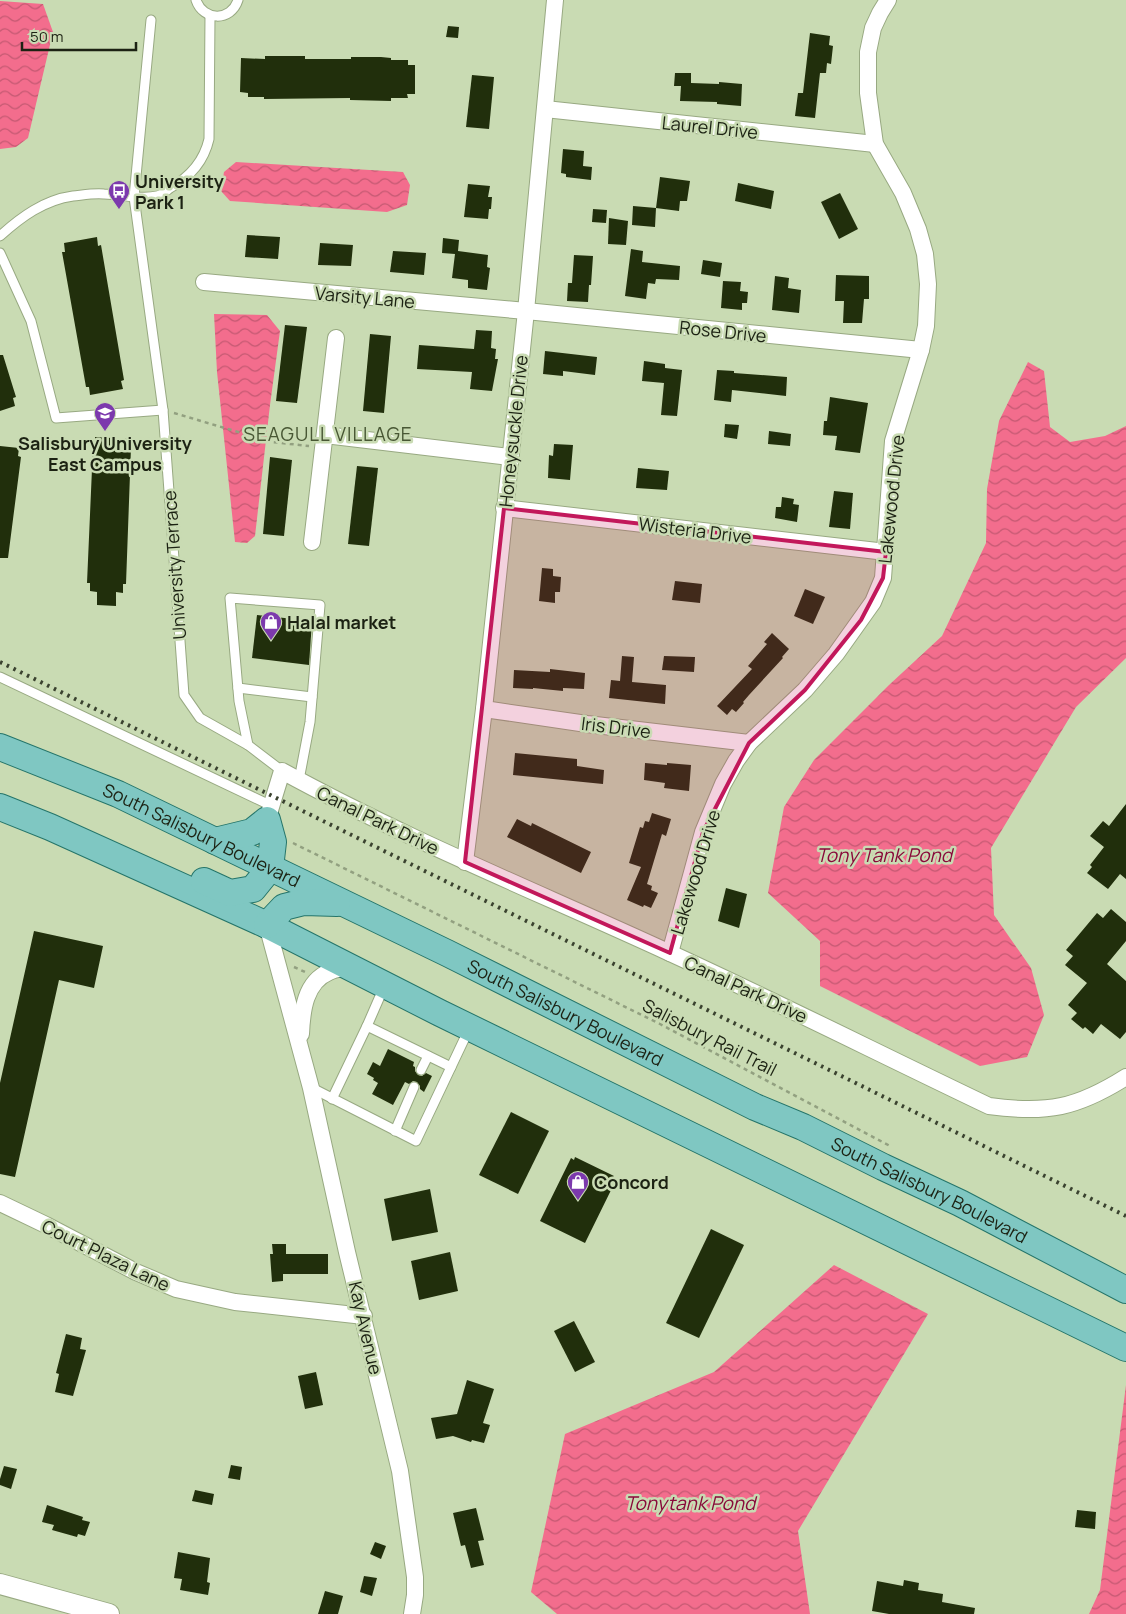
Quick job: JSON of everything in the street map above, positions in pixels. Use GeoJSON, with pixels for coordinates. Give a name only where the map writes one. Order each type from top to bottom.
{"type":"FeatureCollection","features":[{"type":"Feature","properties":{"kind":"main road","name":"South Salisbury Boulevard"},"geometry":{"type":"LineString","coordinates":[[0,747],[118,794],[755,1106],[803,1127],[882,1167],[960,1203],[1126,1290]]}},
{"type":"Feature","properties":{"kind":"main road"},"geometry":{"type":"LineString","coordinates":[[0,807],[152,872],[267,925],[470,1027],[1121,1346]]}},
{"type":"Feature","properties":{"kind":"main road"},"geometry":{"type":"LineString","coordinates":[[152,872],[171,867],[230,893],[253,889],[270,868],[271,823],[252,832],[214,841]]}},
{"type":"Feature","properties":{"kind":"main road"},"geometry":{"type":"LineString","coordinates":[[267,925],[284,907],[304,902],[345,904]]}},
{"type":"Feature","properties":{"kind":"street","name":"Honeysuckle Drive"},"geometry":{"type":"LineString","coordinates":[[465,862],[484,708],[526,311],[555,0]]}},
{"type":"Feature","properties":{"kind":"street","name":"Lakewood Drive"},"geometry":{"type":"LineString","coordinates":[[670,953],[703,832],[723,784],[736,761],[749,743],[805,690],[836,654],[873,602],[883,578],[893,441],[921,350],[926,326],[928,300],[925,254],[918,230],[903,193],[875,144],[868,92],[868,52],[873,28],[888,0]]}},
{"type":"Feature","properties":{"kind":"street","name":"Laurel Drive"},"geometry":{"type":"LineString","coordinates":[[544,109],[875,144]]}},
{"type":"Feature","properties":{"kind":"street","name":"Varsity Lane"},"geometry":{"type":"LineString","coordinates":[[204,282],[526,311]]}},
{"type":"Feature","properties":{"kind":"street","name":"Rose Drive"},"geometry":{"type":"LineString","coordinates":[[526,311],[921,350]]}},
{"type":"Feature","properties":{"kind":"street"},"geometry":{"type":"LineString","coordinates":[[312,542],[336,338]]}},
{"type":"Feature","properties":{"kind":"street"},"geometry":{"type":"LineString","coordinates":[[324,441],[510,457]]}},
{"type":"Feature","properties":{"kind":"street","name":"Wisteria Drive"},"geometry":{"type":"LineString","coordinates":[[504,508],[886,552]]}},
{"type":"Feature","properties":{"kind":"street","name":"Iris Drive"},"geometry":{"type":"LineString","coordinates":[[484,708],[587,724],[749,743]]}},
{"type":"Feature","properties":{"kind":"street"},"geometry":{"type":"LineString","coordinates":[[271,823],[282,771]]}},
{"type":"Feature","properties":{"kind":"street","name":"Canal Park Drive"},"geometry":{"type":"LineString","coordinates":[[282,771],[351,808],[465,862],[670,953],[830,1028],[989,1106],[1043,1110],[1083,1100],[1126,1077]]}},
{"type":"Feature","properties":{"kind":"street","name":"Kay Avenue"},"geometry":{"type":"LineString","coordinates":[[267,925],[311,1088],[347,1252],[364,1316],[400,1472],[415,1577],[412,1614]]}},
{"type":"Feature","properties":{"kind":"street","name":"Kay Avenue"},"geometry":{"type":"LineString","coordinates":[[300,1044],[302,1014],[308,993],[316,981],[328,972],[349,966]]}},
{"type":"Feature","properties":{"kind":"street","name":"Court Plaza Lane"},"geometry":{"type":"LineString","coordinates":[[0,1203],[46,1224],[136,1272],[176,1289],[236,1302],[364,1316]]}},
{"type":"Feature","properties":{"kind":"street"},"geometry":{"type":"LineString","coordinates":[[0,1584],[109,1614]]}},
{"type":"Feature","properties":{"kind":"lane"},"geometry":{"type":"LineString","coordinates":[[196,0],[199,8],[210,16],[228,14],[234,9],[238,0]]}},
{"type":"Feature","properties":{"kind":"lane"},"geometry":{"type":"LineString","coordinates":[[0,236],[20,218],[47,203],[72,196],[102,194],[134,197],[158,196],[183,181],[198,165],[206,151],[209,138],[210,16]]}},
{"type":"Feature","properties":{"kind":"lane","name":"University Terrace"},"geometry":{"type":"LineString","coordinates":[[151,20],[134,197],[162,410],[184,695],[200,718],[248,745],[282,771]]}},
{"type":"Feature","properties":{"kind":"lane"},"geometry":{"type":"LineString","coordinates":[[0,253],[31,321],[56,418],[162,410]]}},
{"type":"Feature","properties":{"kind":"lane"},"geometry":{"type":"LineString","coordinates":[[248,745],[238,688],[230,598],[320,606],[310,722],[299,780]]}},
{"type":"Feature","properties":{"kind":"lane"},"geometry":{"type":"LineString","coordinates":[[0,677],[271,823]]}},
{"type":"Feature","properties":{"kind":"lane"},"geometry":{"type":"LineString","coordinates":[[238,688],[312,697]]}},
{"type":"Feature","properties":{"kind":"lane"},"geometry":{"type":"LineString","coordinates":[[332,1099],[385,985]]}},
{"type":"Feature","properties":{"kind":"lane"},"geometry":{"type":"LineString","coordinates":[[367,1026],[451,1067]]}},
{"type":"Feature","properties":{"kind":"lane"},"geometry":{"type":"LineString","coordinates":[[311,1088],[416,1142],[470,1027]]}},
{"type":"Feature","properties":{"kind":"lane"},"geometry":{"type":"LineString","coordinates":[[421,1070],[428,1056]]}},
{"type":"Feature","properties":{"kind":"lane"},"geometry":{"type":"LineString","coordinates":[[395,1131],[414,1087]]}},
{"type":"Feature","properties":{"kind":"path"},"geometry":{"type":"LineString","coordinates":[[162,410],[272,442],[324,441]]}},
{"type":"Feature","properties":{"kind":"path","name":"Salisbury Rail Trail"},"geometry":{"type":"LineString","coordinates":[[271,823],[292,843],[660,1024],[895,1148]]}},
{"type":"Feature","properties":{"kind":"path"},"geometry":{"type":"LineString","coordinates":[[294,967],[311,975]]}},
{"type":"Feature","properties":{"kind":"highlighted area"},"geometry":{"type":"Polygon","coordinates":[[[504,508],[886,552],[883,578],[861,620],[805,690],[749,743],[703,832],[670,953],[465,862],[504,508]]]}},
{"type":"Feature","properties":{"kind":"water"},"geometry":{"type":"Polygon","coordinates":[[[0,1],[43,4],[53,32],[28,138],[16,147],[0,149],[0,1]]]}},
{"type":"Feature","properties":{"kind":"water"},"geometry":{"type":"Polygon","coordinates":[[[236,162],[403,172],[410,185],[407,205],[387,212],[230,201],[221,191],[224,172],[236,162]]]}},
{"type":"Feature","properties":{"kind":"water"},"geometry":{"type":"Polygon","coordinates":[[[214,314],[267,315],[280,331],[255,536],[247,543],[235,542],[217,372],[214,314]]]}},
{"type":"Feature","properties":{"kind":"water","name":"Tony Tank Pond"},"geometry":{"type":"Polygon","coordinates":[[[1028,362],[1044,371],[1050,427],[1070,442],[1105,436],[1126,426],[1126,658],[1076,707],[991,848],[994,915],[1031,968],[1044,1015],[1027,1057],[980,1066],[820,986],[820,941],[768,893],[784,807],[814,760],[889,685],[942,636],[986,543],[987,489],[999,421],[1028,362]]]}},
{"type":"Feature","properties":{"kind":"water","name":"Tonytank Pond"},"geometry":{"type":"Polygon","coordinates":[[[834,1265],[928,1314],[798,1531],[810,1614],[557,1614],[531,1592],[565,1434],[714,1372],[834,1265]]]}},
{"type":"Feature","properties":{"kind":"water"},"geometry":{"type":"Polygon","coordinates":[[[1126,1385],[1126,1614],[1089,1614],[1100,1590],[1126,1385]]]}},
{"type":"Feature","properties":{"kind":"building"},"geometry":{"type":"Polygon","coordinates":[[[448,26],[459,27],[458,38],[446,37],[448,26]]]}},
{"type":"Feature","properties":{"kind":"building"},"geometry":{"type":"Polygon","coordinates":[[[810,33],[830,36],[829,45],[833,46],[831,64],[827,63],[826,73],[820,73],[815,118],[795,116],[798,93],[803,93],[810,33]]]}},
{"type":"Feature","properties":{"kind":"building"},"geometry":{"type":"Polygon","coordinates":[[[265,56],[305,56],[305,59],[381,57],[391,58],[391,60],[408,60],[408,65],[415,65],[415,94],[407,94],[408,98],[391,98],[391,101],[350,100],[350,98],[264,99],[264,97],[248,97],[248,93],[240,92],[241,58],[265,59],[265,56]]]}},
{"type":"Feature","properties":{"kind":"building"},"geometry":{"type":"Polygon","coordinates":[[[675,73],[691,73],[691,83],[719,84],[719,82],[742,84],[741,106],[717,104],[717,102],[680,101],[681,86],[674,86],[675,73]]]}},
{"type":"Feature","properties":{"kind":"building"},"geometry":{"type":"Polygon","coordinates":[[[472,75],[494,77],[489,129],[466,127],[472,75]]]}},
{"type":"Feature","properties":{"kind":"building"},"geometry":{"type":"Polygon","coordinates":[[[563,149],[584,151],[583,166],[592,167],[591,180],[566,177],[566,174],[561,173],[563,149]]]}},
{"type":"Feature","properties":{"kind":"building"},"geometry":{"type":"Polygon","coordinates":[[[660,177],[690,181],[687,201],[680,201],[679,211],[656,208],[660,177]]]}},
{"type":"Feature","properties":{"kind":"building"},"geometry":{"type":"Polygon","coordinates":[[[738,183],[774,191],[771,209],[735,201],[738,183]]]}},
{"type":"Feature","properties":{"kind":"building"},"geometry":{"type":"Polygon","coordinates":[[[468,184],[490,186],[488,197],[492,197],[488,219],[464,217],[468,184]]]}},
{"type":"Feature","properties":{"kind":"building"},"geometry":{"type":"Polygon","coordinates":[[[840,193],[858,229],[839,239],[821,202],[840,193]]]}},
{"type":"Feature","properties":{"kind":"building"},"geometry":{"type":"Polygon","coordinates":[[[633,206],[656,208],[655,227],[632,225],[633,206]]]}},
{"type":"Feature","properties":{"kind":"building"},"geometry":{"type":"Polygon","coordinates":[[[593,209],[607,210],[606,223],[592,222],[593,209]]]}},
{"type":"Feature","properties":{"kind":"building"},"geometry":{"type":"Polygon","coordinates":[[[609,218],[628,221],[626,245],[608,244],[609,218]]]}},
{"type":"Feature","properties":{"kind":"building"},"geometry":{"type":"Polygon","coordinates":[[[247,235],[280,237],[278,259],[245,257],[247,235]]]}},
{"type":"Feature","properties":{"kind":"building"},"geometry":{"type":"Polygon","coordinates":[[[97,237],[98,246],[101,245],[124,380],[121,381],[123,389],[90,395],[89,387],[86,387],[62,252],[65,252],[64,243],[97,237]]]}},
{"type":"Feature","properties":{"kind":"building"},"geometry":{"type":"Polygon","coordinates":[[[443,238],[459,240],[458,251],[488,255],[487,267],[490,268],[487,290],[468,288],[468,280],[452,278],[455,254],[442,253],[443,238]]]}},
{"type":"Feature","properties":{"kind":"building"},"geometry":{"type":"Polygon","coordinates":[[[320,243],[353,245],[351,266],[318,265],[320,243]]]}},
{"type":"Feature","properties":{"kind":"building"},"geometry":{"type":"Polygon","coordinates":[[[631,249],[643,251],[642,262],[680,266],[679,280],[656,279],[655,284],[648,283],[646,299],[625,296],[631,249]]]}},
{"type":"Feature","properties":{"kind":"building"},"geometry":{"type":"Polygon","coordinates":[[[393,251],[426,253],[424,275],[390,272],[393,251]]]}},
{"type":"Feature","properties":{"kind":"building"},"geometry":{"type":"Polygon","coordinates":[[[574,255],[593,256],[588,302],[567,301],[568,283],[572,283],[574,255]]]}},
{"type":"Feature","properties":{"kind":"building"},"geometry":{"type":"Polygon","coordinates":[[[703,260],[722,263],[720,277],[701,274],[703,260]]]}},
{"type":"Feature","properties":{"kind":"building"},"geometry":{"type":"Polygon","coordinates":[[[836,275],[869,276],[869,299],[864,299],[862,323],[843,323],[844,301],[835,301],[836,275]]]}},
{"type":"Feature","properties":{"kind":"building"},"geometry":{"type":"Polygon","coordinates":[[[775,276],[789,278],[788,288],[801,290],[799,313],[772,310],[775,276]]]}},
{"type":"Feature","properties":{"kind":"building"},"geometry":{"type":"Polygon","coordinates":[[[723,281],[741,282],[740,291],[748,292],[747,303],[742,303],[742,310],[721,308],[723,281]]]}},
{"type":"Feature","properties":{"kind":"building"},"geometry":{"type":"Polygon","coordinates":[[[285,325],[307,327],[297,403],[276,401],[285,325]]]}},
{"type":"Feature","properties":{"kind":"building"},"geometry":{"type":"Polygon","coordinates":[[[476,330],[492,331],[491,348],[496,349],[495,359],[498,359],[492,391],[470,389],[472,372],[417,369],[419,345],[474,349],[476,330]]]}},
{"type":"Feature","properties":{"kind":"building"},"geometry":{"type":"Polygon","coordinates":[[[370,334],[391,336],[384,413],[363,411],[370,334]]]}},
{"type":"Feature","properties":{"kind":"building"},"geometry":{"type":"Polygon","coordinates":[[[545,351],[597,357],[595,375],[563,371],[563,376],[543,374],[545,351]]]}},
{"type":"Feature","properties":{"kind":"building"},"geometry":{"type":"Polygon","coordinates":[[[0,355],[3,355],[16,397],[13,398],[15,406],[0,411],[0,355]]]}},
{"type":"Feature","properties":{"kind":"building"},"geometry":{"type":"Polygon","coordinates":[[[644,361],[665,364],[665,368],[682,370],[677,416],[661,415],[664,383],[642,381],[644,361]]]}},
{"type":"Feature","properties":{"kind":"building"},"geometry":{"type":"Polygon","coordinates":[[[717,370],[787,377],[786,396],[732,390],[731,402],[714,400],[717,370]]]}},
{"type":"Feature","properties":{"kind":"building"},"geometry":{"type":"Polygon","coordinates":[[[830,397],[868,403],[860,453],[835,450],[837,436],[823,435],[824,421],[827,421],[830,397]]]}},
{"type":"Feature","properties":{"kind":"building"},"geometry":{"type":"Polygon","coordinates":[[[725,424],[739,425],[737,439],[724,437],[725,424]]]}},
{"type":"Feature","properties":{"kind":"building"},"geometry":{"type":"Polygon","coordinates":[[[769,431],[791,434],[790,446],[768,444],[769,431]]]}},
{"type":"Feature","properties":{"kind":"building"},"geometry":{"type":"Polygon","coordinates":[[[95,437],[129,439],[129,447],[131,447],[126,584],[123,584],[123,593],[116,592],[116,606],[97,605],[97,592],[90,591],[90,583],[87,583],[93,446],[95,446],[95,437]]]}},
{"type":"Feature","properties":{"kind":"building"},"geometry":{"type":"Polygon","coordinates":[[[554,444],[573,445],[570,480],[548,478],[549,455],[553,456],[554,444]]]}},
{"type":"Feature","properties":{"kind":"building"},"geometry":{"type":"Polygon","coordinates":[[[0,446],[19,448],[18,456],[21,457],[8,558],[0,558],[0,446]]]}},
{"type":"Feature","properties":{"kind":"building"},"geometry":{"type":"Polygon","coordinates":[[[270,457],[292,460],[284,536],[263,534],[270,457]]]}},
{"type":"Feature","properties":{"kind":"building"},"geometry":{"type":"Polygon","coordinates":[[[357,466],[378,468],[369,546],[348,544],[357,466]]]}},
{"type":"Feature","properties":{"kind":"building"},"geometry":{"type":"Polygon","coordinates":[[[638,468],[669,471],[667,490],[636,488],[638,468]]]}},
{"type":"Feature","properties":{"kind":"building"},"geometry":{"type":"Polygon","coordinates":[[[834,491],[853,493],[850,529],[829,527],[834,491]]]}},
{"type":"Feature","properties":{"kind":"building"},"geometry":{"type":"Polygon","coordinates":[[[782,497],[794,499],[793,504],[799,505],[797,522],[775,518],[776,507],[781,507],[782,497]]]}},
{"type":"Feature","properties":{"kind":"building"},"geometry":{"type":"Polygon","coordinates":[[[542,568],[553,569],[553,576],[561,577],[560,592],[555,592],[555,603],[539,601],[542,568]]]}},
{"type":"Feature","properties":{"kind":"building"},"geometry":{"type":"Polygon","coordinates":[[[675,581],[702,584],[700,603],[672,600],[675,581]]]}},
{"type":"Feature","properties":{"kind":"building"},"geometry":{"type":"Polygon","coordinates":[[[805,589],[825,597],[813,624],[794,616],[805,589]]]}},
{"type":"Feature","properties":{"kind":"building"},"geometry":{"type":"Polygon","coordinates":[[[257,615],[312,621],[309,665],[252,658],[257,615]]]}},
{"type":"Feature","properties":{"kind":"building"},"geometry":{"type":"Polygon","coordinates":[[[772,633],[789,649],[736,712],[732,709],[727,715],[717,706],[752,669],[748,666],[767,644],[764,642],[772,633]]]}},
{"type":"Feature","properties":{"kind":"building"},"geometry":{"type":"Polygon","coordinates":[[[622,656],[634,657],[632,682],[666,685],[665,704],[609,698],[611,680],[620,681],[622,656]]]}},
{"type":"Feature","properties":{"kind":"building"},"geometry":{"type":"Polygon","coordinates":[[[664,656],[695,657],[694,672],[662,670],[664,656]]]}},
{"type":"Feature","properties":{"kind":"building"},"geometry":{"type":"Polygon","coordinates":[[[550,669],[585,673],[584,689],[563,688],[563,691],[513,688],[514,670],[550,672],[550,669]]]}},
{"type":"Feature","properties":{"kind":"building"},"geometry":{"type":"Polygon","coordinates":[[[515,753],[577,759],[577,766],[604,770],[603,784],[513,775],[515,753]]]}},
{"type":"Feature","properties":{"kind":"building"},"geometry":{"type":"Polygon","coordinates":[[[645,763],[691,765],[689,791],[664,788],[665,783],[644,780],[645,763]]]}},
{"type":"Feature","properties":{"kind":"building"},"geometry":{"type":"Polygon","coordinates":[[[1126,804],[1126,879],[1120,874],[1108,889],[1087,873],[1092,867],[1090,865],[1104,847],[1090,836],[1103,821],[1109,826],[1126,804]]]}},
{"type":"Feature","properties":{"kind":"building"},"geometry":{"type":"Polygon","coordinates":[[[652,813],[671,819],[666,836],[662,834],[647,884],[652,886],[651,890],[658,893],[651,908],[644,905],[643,907],[627,900],[641,867],[629,863],[640,827],[643,828],[645,821],[649,822],[652,813]]]}},
{"type":"Feature","properties":{"kind":"building"},"geometry":{"type":"Polygon","coordinates":[[[517,819],[531,826],[532,823],[591,852],[581,873],[507,837],[517,819]]]}},
{"type":"Feature","properties":{"kind":"building"},"geometry":{"type":"Polygon","coordinates":[[[726,888],[747,894],[739,928],[718,921],[726,888]]]}},
{"type":"Feature","properties":{"kind":"building"},"geometry":{"type":"Polygon","coordinates":[[[1111,909],[1126,922],[1126,941],[1107,964],[1126,981],[1126,1032],[1120,1039],[1101,1024],[1093,1034],[1085,1027],[1083,1029],[1071,1019],[1077,1013],[1068,1005],[1087,983],[1065,965],[1073,956],[1066,950],[1097,913],[1103,918],[1111,909]]]}},
{"type":"Feature","properties":{"kind":"building"},"geometry":{"type":"Polygon","coordinates":[[[34,931],[103,946],[94,988],[59,980],[15,1177],[0,1174],[0,1083],[34,931]]]}},
{"type":"Feature","properties":{"kind":"building"},"geometry":{"type":"Polygon","coordinates":[[[388,1049],[414,1062],[413,1066],[418,1075],[422,1076],[426,1073],[432,1076],[424,1092],[420,1089],[417,1082],[413,1081],[409,1084],[405,1082],[393,1105],[372,1094],[378,1083],[367,1074],[373,1062],[380,1066],[388,1049]]]}},
{"type":"Feature","properties":{"kind":"building"},"geometry":{"type":"Polygon","coordinates":[[[511,1112],[549,1131],[518,1194],[479,1175],[511,1112]]]}},
{"type":"Feature","properties":{"kind":"building","name":"Concord"},"geometry":{"type":"Polygon","coordinates":[[[575,1157],[614,1176],[612,1178],[616,1180],[585,1243],[540,1221],[571,1158],[574,1160],[575,1157]]]}},
{"type":"Feature","properties":{"kind":"building"},"geometry":{"type":"Polygon","coordinates":[[[430,1189],[438,1232],[392,1241],[384,1199],[430,1189]]]}},
{"type":"Feature","properties":{"kind":"building"},"geometry":{"type":"Polygon","coordinates":[[[711,1229],[744,1245],[699,1338],[666,1323],[711,1229]]]}},
{"type":"Feature","properties":{"kind":"building"},"geometry":{"type":"Polygon","coordinates":[[[272,1244],[286,1244],[286,1254],[328,1254],[328,1274],[283,1274],[283,1281],[272,1282],[270,1254],[273,1254],[272,1244]]]}},
{"type":"Feature","properties":{"kind":"building"},"geometry":{"type":"Polygon","coordinates":[[[450,1252],[458,1291],[419,1300],[411,1261],[450,1252]]]}},
{"type":"Feature","properties":{"kind":"building"},"geometry":{"type":"Polygon","coordinates":[[[574,1321],[595,1362],[575,1372],[554,1331],[574,1321]]]}},
{"type":"Feature","properties":{"kind":"building"},"geometry":{"type":"Polygon","coordinates":[[[66,1334],[82,1338],[80,1349],[86,1350],[73,1396],[55,1392],[59,1374],[56,1373],[66,1334]]]}},
{"type":"Feature","properties":{"kind":"building"},"geometry":{"type":"Polygon","coordinates":[[[316,1372],[323,1405],[305,1409],[298,1376],[316,1372]]]}},
{"type":"Feature","properties":{"kind":"building"},"geometry":{"type":"Polygon","coordinates":[[[467,1380],[494,1389],[483,1423],[490,1425],[484,1443],[472,1440],[471,1442],[453,1436],[436,1439],[431,1418],[457,1414],[467,1380]]]}},
{"type":"Feature","properties":{"kind":"building"},"geometry":{"type":"Polygon","coordinates":[[[231,1465],[242,1467],[240,1480],[228,1478],[231,1465]]]}},
{"type":"Feature","properties":{"kind":"building"},"geometry":{"type":"Polygon","coordinates":[[[4,1466],[17,1469],[11,1489],[0,1485],[4,1466]]]}},
{"type":"Feature","properties":{"kind":"building"},"geometry":{"type":"Polygon","coordinates":[[[195,1490],[214,1494],[212,1505],[192,1501],[195,1490]]]}},
{"type":"Feature","properties":{"kind":"building"},"geometry":{"type":"Polygon","coordinates":[[[47,1505],[83,1517],[82,1520],[90,1522],[85,1536],[78,1534],[77,1537],[52,1530],[54,1525],[42,1522],[47,1505]]]}},
{"type":"Feature","properties":{"kind":"building"},"geometry":{"type":"Polygon","coordinates":[[[476,1508],[484,1540],[478,1541],[484,1565],[471,1568],[465,1545],[461,1546],[453,1513],[476,1508]]]}},
{"type":"Feature","properties":{"kind":"building"},"geometry":{"type":"Polygon","coordinates":[[[1077,1510],[1096,1512],[1095,1529],[1075,1527],[1077,1510]]]}},
{"type":"Feature","properties":{"kind":"building"},"geometry":{"type":"Polygon","coordinates":[[[375,1542],[386,1546],[381,1559],[370,1554],[375,1542]]]}},
{"type":"Feature","properties":{"kind":"building"},"geometry":{"type":"Polygon","coordinates":[[[178,1552],[210,1558],[207,1582],[210,1583],[208,1595],[180,1590],[182,1579],[174,1578],[178,1552]]]}},
{"type":"Feature","properties":{"kind":"building"},"geometry":{"type":"Polygon","coordinates":[[[364,1576],[377,1578],[372,1596],[360,1592],[364,1576]]]}},
{"type":"Feature","properties":{"kind":"building"},"geometry":{"type":"Polygon","coordinates":[[[904,1580],[919,1583],[918,1590],[943,1594],[942,1602],[975,1608],[974,1614],[889,1614],[872,1611],[877,1581],[903,1586],[904,1580]]]}},
{"type":"Feature","properties":{"kind":"building"},"geometry":{"type":"Polygon","coordinates":[[[325,1591],[343,1596],[338,1614],[318,1614],[325,1591]]]}},
{"type":"Feature","properties":{"kind":"railway"},"geometry":{"type":"LineString","coordinates":[[0,662],[1126,1216]]}},
{"type":"Feature","properties":{"kind":"place","name":"University Park 1"},"geometry":{"type":"Point","coordinates":[119,210]}},
{"type":"Feature","properties":{"kind":"place","name":"Salisbury University East Campus"},"geometry":{"type":"Point","coordinates":[105,432]}},
{"type":"Feature","properties":{"kind":"place","name":"Halal market"},"geometry":{"type":"Point","coordinates":[271,641]}},
{"type":"Feature","properties":{"kind":"place","name":"Concord"},"geometry":{"type":"Point","coordinates":[578,1201]}},
{"type":"Feature","properties":{"kind":"district","name":"SEAGULL VILLAGE"},"geometry":{"type":"Point","coordinates":[328,434]}}]}
